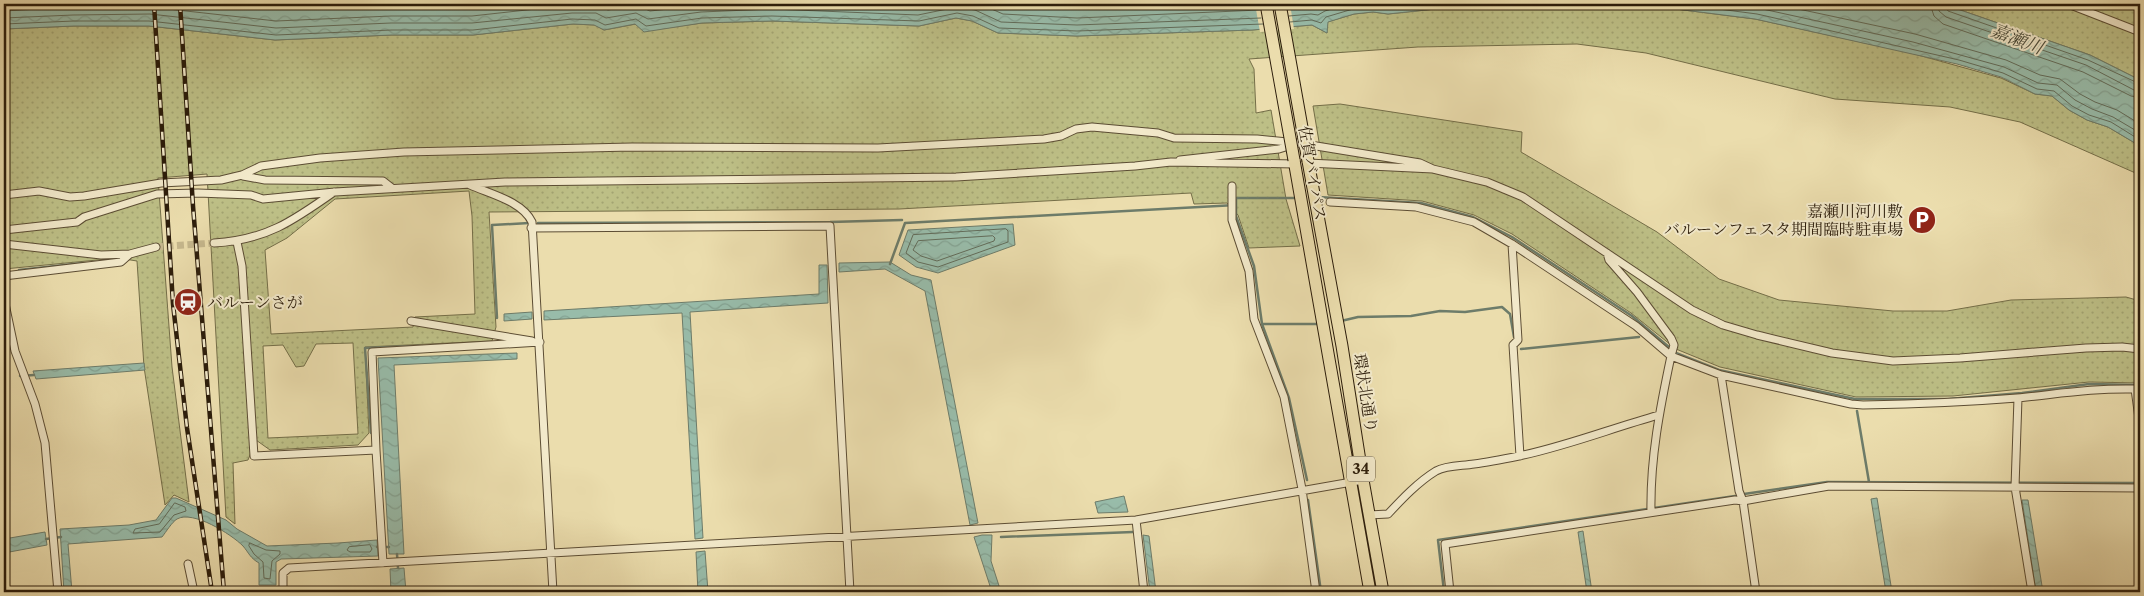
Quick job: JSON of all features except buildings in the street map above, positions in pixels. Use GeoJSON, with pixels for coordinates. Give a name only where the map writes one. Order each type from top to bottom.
{"type":"FeatureCollection","features":[{"type":"Feature","properties":{"kind":"highway","name":"佐賀バイパス"},"geometry":{"type":"LineString","coordinates":[[1266,4],[1328,348]]}},
{"type":"Feature","properties":{"kind":"highway","name":"佐賀バイパス"},"geometry":{"type":"LineString","coordinates":[[1280,4],[1342,346]]}},
{"type":"Feature","properties":{"kind":"highway","name":"環状北通り"},"geometry":{"type":"LineString","coordinates":[[1342,346],[1383,592]]}},
{"type":"Feature","properties":{"kind":"highway","name":"環状北通り"},"geometry":{"type":"LineString","coordinates":[[1328,348],[1370,592]]}},
{"type":"Feature","properties":{"kind":"street"},"geometry":{"type":"LineString","coordinates":[[2068,4],[2140,32]]}},
{"type":"Feature","properties":{"kind":"street"},"geometry":{"type":"LineString","coordinates":[[4,194],[38,191],[70,197],[84,196],[161,183],[221,180],[242,176],[261,166],[320,158],[404,152],[632,147],[878,148],[1044,139],[1061,136],[1076,129],[1092,127],[1158,133],[1174,138],[1257,139],[1298,143],[1420,163],[1433,169],[1487,182],[1523,197],[1692,310],[1723,325],[1832,354],[1893,361],[1911,361],[2086,348],[2122,347],[2140,349]]}},
{"type":"Feature","properties":{"kind":"street"},"geometry":{"type":"LineString","coordinates":[[1171,162],[1187,158],[1279,149],[1298,143]]}},
{"type":"Feature","properties":{"kind":"street"},"geometry":{"type":"LineString","coordinates":[[4,230],[77,222],[84,217],[157,194],[198,192],[251,195],[263,199],[335,192],[467,184],[956,177],[1136,166],[1171,162],[1295,164]]}},
{"type":"Feature","properties":{"kind":"street"},"geometry":{"type":"LineString","coordinates":[[1308,164],[1433,169]]}},
{"type":"Feature","properties":{"kind":"street"},"geometry":{"type":"LineString","coordinates":[[242,176],[264,180],[383,181],[392,188]]}},
{"type":"Feature","properties":{"kind":"street"},"geometry":{"type":"LineString","coordinates":[[467,184],[518,206],[529,216],[532,222],[553,592]]}},
{"type":"Feature","properties":{"kind":"street"},"geometry":{"type":"LineString","coordinates":[[1232,186],[1232,220],[1249,271],[1254,318],[1284,397],[1302,489],[1316,592]]}},
{"type":"Feature","properties":{"kind":"street"},"geometry":{"type":"LineString","coordinates":[[214,243],[237,242],[263,236],[298,218],[335,192]]}},
{"type":"Feature","properties":{"kind":"street"},"geometry":{"type":"LineString","coordinates":[[1330,202],[1416,207],[1474,222],[1512,244],[1636,326],[1672,356],[1721,376],[1857,405],[1941,403],[2018,398],[2084,389],[2138,390],[2140,426]]}},
{"type":"Feature","properties":{"kind":"street"},"geometry":{"type":"LineString","coordinates":[[531,228],[830,226],[850,592]]}},
{"type":"Feature","properties":{"kind":"street"},"geometry":{"type":"LineString","coordinates":[[237,242],[242,266],[254,456],[376,450]]}},
{"type":"Feature","properties":{"kind":"street"},"geometry":{"type":"LineString","coordinates":[[4,244],[101,255],[130,254],[156,247]]}},
{"type":"Feature","properties":{"kind":"street"},"geometry":{"type":"LineString","coordinates":[[1512,244],[1518,340],[1512,345],[1520,456]]}},
{"type":"Feature","properties":{"kind":"street"},"geometry":{"type":"LineString","coordinates":[[1607,253],[1609,260],[1637,292],[1671,338],[1674,345],[1659,415],[1651,476],[1651,509]]}},
{"type":"Feature","properties":{"kind":"street"},"geometry":{"type":"LineString","coordinates":[[4,276],[121,262],[130,254]]}},
{"type":"Feature","properties":{"kind":"street"},"geometry":{"type":"LineString","coordinates":[[4,299],[15,351],[35,404],[44,443],[54,533],[58,592]]}},
{"type":"Feature","properties":{"kind":"street"},"geometry":{"type":"LineString","coordinates":[[411,321],[540,342]]}},
{"type":"Feature","properties":{"kind":"street"},"geometry":{"type":"LineString","coordinates":[[383,563],[372,352],[540,342]]}},
{"type":"Feature","properties":{"kind":"street"},"geometry":{"type":"LineString","coordinates":[[1721,376],[1739,491],[1743,501],[1756,592]]}},
{"type":"Feature","properties":{"kind":"street"},"geometry":{"type":"LineString","coordinates":[[2018,398],[2015,487],[2032,592]]}},
{"type":"Feature","properties":{"kind":"street"},"geometry":{"type":"LineString","coordinates":[[1369,514],[1388,514],[1406,495],[1436,471],[1444,467],[1520,456],[1587,438],[1610,429],[1659,415]]}},
{"type":"Feature","properties":{"kind":"street"},"geometry":{"type":"LineString","coordinates":[[283,592],[283,573],[289,568],[972,530],[995,526],[1136,520],[1302,489],[1363,480]]}},
{"type":"Feature","properties":{"kind":"street"},"geometry":{"type":"LineString","coordinates":[[1440,592],[1450,591],[1445,544],[1651,509],[1735,500],[1743,501],[1829,486],[2140,488]]}},
{"type":"Feature","properties":{"kind":"street"},"geometry":{"type":"LineString","coordinates":[[1136,520],[1144,592]]}},
{"type":"Feature","properties":{"kind":"street"},"geometry":{"type":"LineString","coordinates":[[188,564],[194,592]]}},
{"type":"Feature","properties":{"kind":"green space"},"geometry":{"type":"Polygon","coordinates":[[[1483,4],[1636,4],[1755,19],[1911,53],[2001,78],[2035,94],[2052,96],[2069,110],[2087,120],[2108,127],[2140,146],[2140,175],[2020,122],[1950,107],[1835,99],[1646,53],[1577,44],[1418,47],[1249,59],[1254,69],[1256,113],[1271,110],[1286,199],[1300,246],[1249,248],[1238,215],[1227,203],[1194,204],[1191,193],[899,209],[489,212],[496,327],[492,341],[365,347],[369,433],[358,445],[270,450],[256,440],[248,460],[233,463],[235,524],[226,517],[207,174],[158,178],[172,367],[189,502],[174,495],[165,505],[144,367],[137,261],[118,258],[4,269],[4,29],[74,26],[149,26],[275,40],[392,35],[473,35],[573,24],[595,25],[604,30],[636,24],[644,31],[702,23],[772,21],[919,26],[956,18],[972,21],[998,33],[1077,36],[1252,30],[1312,25],[1327,33],[1327,22],[1354,14],[1373,12],[1388,14],[1483,4]],[[469,191],[335,199],[287,238],[265,250],[271,334],[413,327],[415,317],[475,314],[472,216],[469,191]],[[353,343],[316,344],[304,366],[296,367],[283,345],[263,346],[268,438],[358,434],[353,343]]]}},
{"type":"Feature","properties":{"kind":"green space"},"geometry":{"type":"Polygon","coordinates":[[[1943,4],[2140,4],[2140,80],[2090,55],[1943,4]]]}},
{"type":"Feature","properties":{"kind":"green space"},"geometry":{"type":"Polygon","coordinates":[[[1340,104],[1522,132],[1521,152],[1657,232],[1719,279],[1779,300],[1893,311],[1947,311],[2011,300],[2126,297],[2140,301],[2140,383],[2089,382],[1953,396],[1856,397],[1720,367],[1676,349],[1631,313],[1512,234],[1474,215],[1422,201],[1328,195],[1313,106],[1340,104]]]}},
{"type":"Feature","properties":{"kind":"water"},"geometry":{"type":"Polygon","coordinates":[[[4,4],[1483,4],[1388,14],[1373,12],[1354,14],[1328,22],[1327,33],[1312,25],[1252,30],[1077,36],[998,33],[972,21],[956,18],[919,26],[772,21],[702,23],[644,32],[635,24],[604,30],[594,25],[573,24],[473,35],[392,35],[275,40],[149,26],[74,26],[4,29],[4,4]]]}},
{"type":"Feature","properties":{"kind":"water","name":"嘉瀬川"},"geometry":{"type":"Polygon","coordinates":[[[1636,4],[1943,4],[2090,55],[2140,80],[2140,146],[2108,127],[2087,120],[2069,110],[2052,96],[2035,94],[2001,77],[1957,64],[1755,19],[1636,4]]]}},
{"type":"Feature","properties":{"kind":"water"},"geometry":{"type":"Polygon","coordinates":[[[1013,224],[1015,245],[938,273],[916,267],[899,255],[908,230],[1013,224]]]}},
{"type":"Feature","properties":{"kind":"water"},"geometry":{"type":"Polygon","coordinates":[[[890,262],[911,275],[931,280],[978,523],[970,525],[925,291],[885,269],[839,272],[839,263],[890,262]]]}},
{"type":"Feature","properties":{"kind":"water"},"geometry":{"type":"Polygon","coordinates":[[[819,265],[827,265],[828,303],[690,312],[703,538],[695,539],[682,313],[544,320],[544,311],[819,294],[819,265]]]}},
{"type":"Feature","properties":{"kind":"water"},"geometry":{"type":"Polygon","coordinates":[[[532,312],[532,319],[504,321],[504,314],[532,312]]]}},
{"type":"Feature","properties":{"kind":"water"},"geometry":{"type":"Polygon","coordinates":[[[517,353],[517,359],[394,365],[404,554],[389,554],[378,358],[517,353]]]}},
{"type":"Feature","properties":{"kind":"water"},"geometry":{"type":"Polygon","coordinates":[[[144,363],[145,370],[36,379],[33,371],[144,363]]]}},
{"type":"Feature","properties":{"kind":"water"},"geometry":{"type":"Polygon","coordinates":[[[1124,496],[1128,512],[1098,513],[1095,502],[1124,496]]]}},
{"type":"Feature","properties":{"kind":"water"},"geometry":{"type":"Polygon","coordinates":[[[172,498],[176,498],[226,520],[237,529],[267,546],[377,540],[378,556],[281,559],[276,562],[276,585],[259,585],[259,563],[243,546],[230,535],[202,520],[184,517],[175,520],[162,537],[68,544],[72,592],[64,592],[60,529],[129,525],[156,520],[172,498]]]}},
{"type":"Feature","properties":{"kind":"water"},"geometry":{"type":"Polygon","coordinates":[[[1877,498],[1892,592],[1886,592],[1871,499],[1877,498]]]}},
{"type":"Feature","properties":{"kind":"water"},"geometry":{"type":"Polygon","coordinates":[[[2022,500],[2028,500],[2043,592],[2036,592],[2022,500]]]}},
{"type":"Feature","properties":{"kind":"water"},"geometry":{"type":"Polygon","coordinates":[[[1583,531],[1592,592],[1587,592],[1578,532],[1583,531]]]}},
{"type":"Feature","properties":{"kind":"water"},"geometry":{"type":"Polygon","coordinates":[[[45,532],[47,545],[4,553],[4,539],[45,532]]]}},
{"type":"Feature","properties":{"kind":"water"},"geometry":{"type":"Polygon","coordinates":[[[992,535],[991,561],[1001,592],[992,592],[974,537],[992,535]]]}},
{"type":"Feature","properties":{"kind":"water"},"geometry":{"type":"Polygon","coordinates":[[[1143,535],[1149,536],[1156,592],[1150,592],[1143,535]]]}},
{"type":"Feature","properties":{"kind":"water"},"geometry":{"type":"Polygon","coordinates":[[[705,551],[708,592],[698,592],[696,552],[705,551]]]}},
{"type":"Feature","properties":{"kind":"water"},"geometry":{"type":"Polygon","coordinates":[[[404,568],[406,592],[391,592],[390,569],[404,568]]]}},
{"type":"Feature","properties":{"kind":"pier"},"geometry":{"type":"Polygon","coordinates":[[[1255,4],[1290,4],[1294,29],[1260,32],[1255,4]]]}},
{"type":"Feature","properties":{"kind":"waterway"},"geometry":{"type":"LineString","coordinates":[[1318,197],[1421,203],[1473,217],[1512,237],[1632,316],[1676,353],[1719,370],[1855,399],[1948,399],[2022,393],[2089,384],[2140,385]]}},
{"type":"Feature","properties":{"kind":"waterway"},"geometry":{"type":"LineString","coordinates":[[890,264],[905,223],[1236,205],[1236,198],[1297,198]]}},
{"type":"Feature","properties":{"kind":"waterway"},"geometry":{"type":"LineString","coordinates":[[1236,205],[1236,216],[1254,266],[1262,324],[1289,398],[1307,480]]}},
{"type":"Feature","properties":{"kind":"waterway"},"geometry":{"type":"LineString","coordinates":[[538,223],[902,220]]}},
{"type":"Feature","properties":{"kind":"waterway"},"geometry":{"type":"LineString","coordinates":[[497,318],[492,225],[529,223]]}},
{"type":"Feature","properties":{"kind":"waterway"},"geometry":{"type":"LineString","coordinates":[[19,270],[83,263]]}},
{"type":"Feature","properties":{"kind":"waterway"},"geometry":{"type":"LineString","coordinates":[[1341,321],[1358,317],[1411,316],[1440,311],[1465,312],[1502,307],[1510,314],[1514,337]]}},
{"type":"Feature","properties":{"kind":"waterway"},"geometry":{"type":"LineString","coordinates":[[1262,324],[1321,324]]}},
{"type":"Feature","properties":{"kind":"waterway"},"geometry":{"type":"LineString","coordinates":[[1521,349],[1639,337]]}},
{"type":"Feature","properties":{"kind":"waterway"},"geometry":{"type":"LineString","coordinates":[[371,433],[365,348],[419,346]]}},
{"type":"Feature","properties":{"kind":"waterway"},"geometry":{"type":"LineString","coordinates":[[20,376],[34,375]]}},
{"type":"Feature","properties":{"kind":"waterway"},"geometry":{"type":"LineString","coordinates":[[1857,411],[1869,482]]}},
{"type":"Feature","properties":{"kind":"waterway"},"geometry":{"type":"LineString","coordinates":[[1744,494],[1827,482],[2140,483]]}},
{"type":"Feature","properties":{"kind":"waterway"},"geometry":{"type":"LineString","coordinates":[[1444,591],[1438,540],[1735,496]]}},
{"type":"Feature","properties":{"kind":"waterway"},"geometry":{"type":"LineString","coordinates":[[1308,500],[1321,592]]}},
{"type":"Feature","properties":{"kind":"waterway"},"geometry":{"type":"LineString","coordinates":[[1001,537],[1133,532]]}},
{"type":"Feature","properties":{"kind":"waterway"},"geometry":{"type":"LineString","coordinates":[[46,539],[61,537]]}},
{"type":"Feature","properties":{"kind":"waterway"},"geometry":{"type":"LineString","coordinates":[[377,547],[389,547]]}},
{"type":"Feature","properties":{"kind":"waterway"},"geometry":{"type":"LineString","coordinates":[[397,554],[398,568]]}},
{"type":"Feature","properties":{"kind":"tunnel"},"geometry":{"type":"LineString","coordinates":[[156,247],[214,243]]}},
{"type":"Feature","properties":{"kind":"railway"},"geometry":{"type":"LineString","coordinates":[[154,4],[173,304],[187,428],[212,592]]}},
{"type":"Feature","properties":{"kind":"railway"},"geometry":{"type":"LineString","coordinates":[[180,4],[193,206],[224,592]]}},
{"type":"Feature","properties":{"kind":"place","name":"嘉瀬川河川敷 バルーンフェスタ期間臨時駐車場"},"geometry":{"type":"Point","coordinates":[1922,220]}},
{"type":"Feature","properties":{"kind":"place","name":"バルーンさが"},"geometry":{"type":"Point","coordinates":[188,302]}}]}
